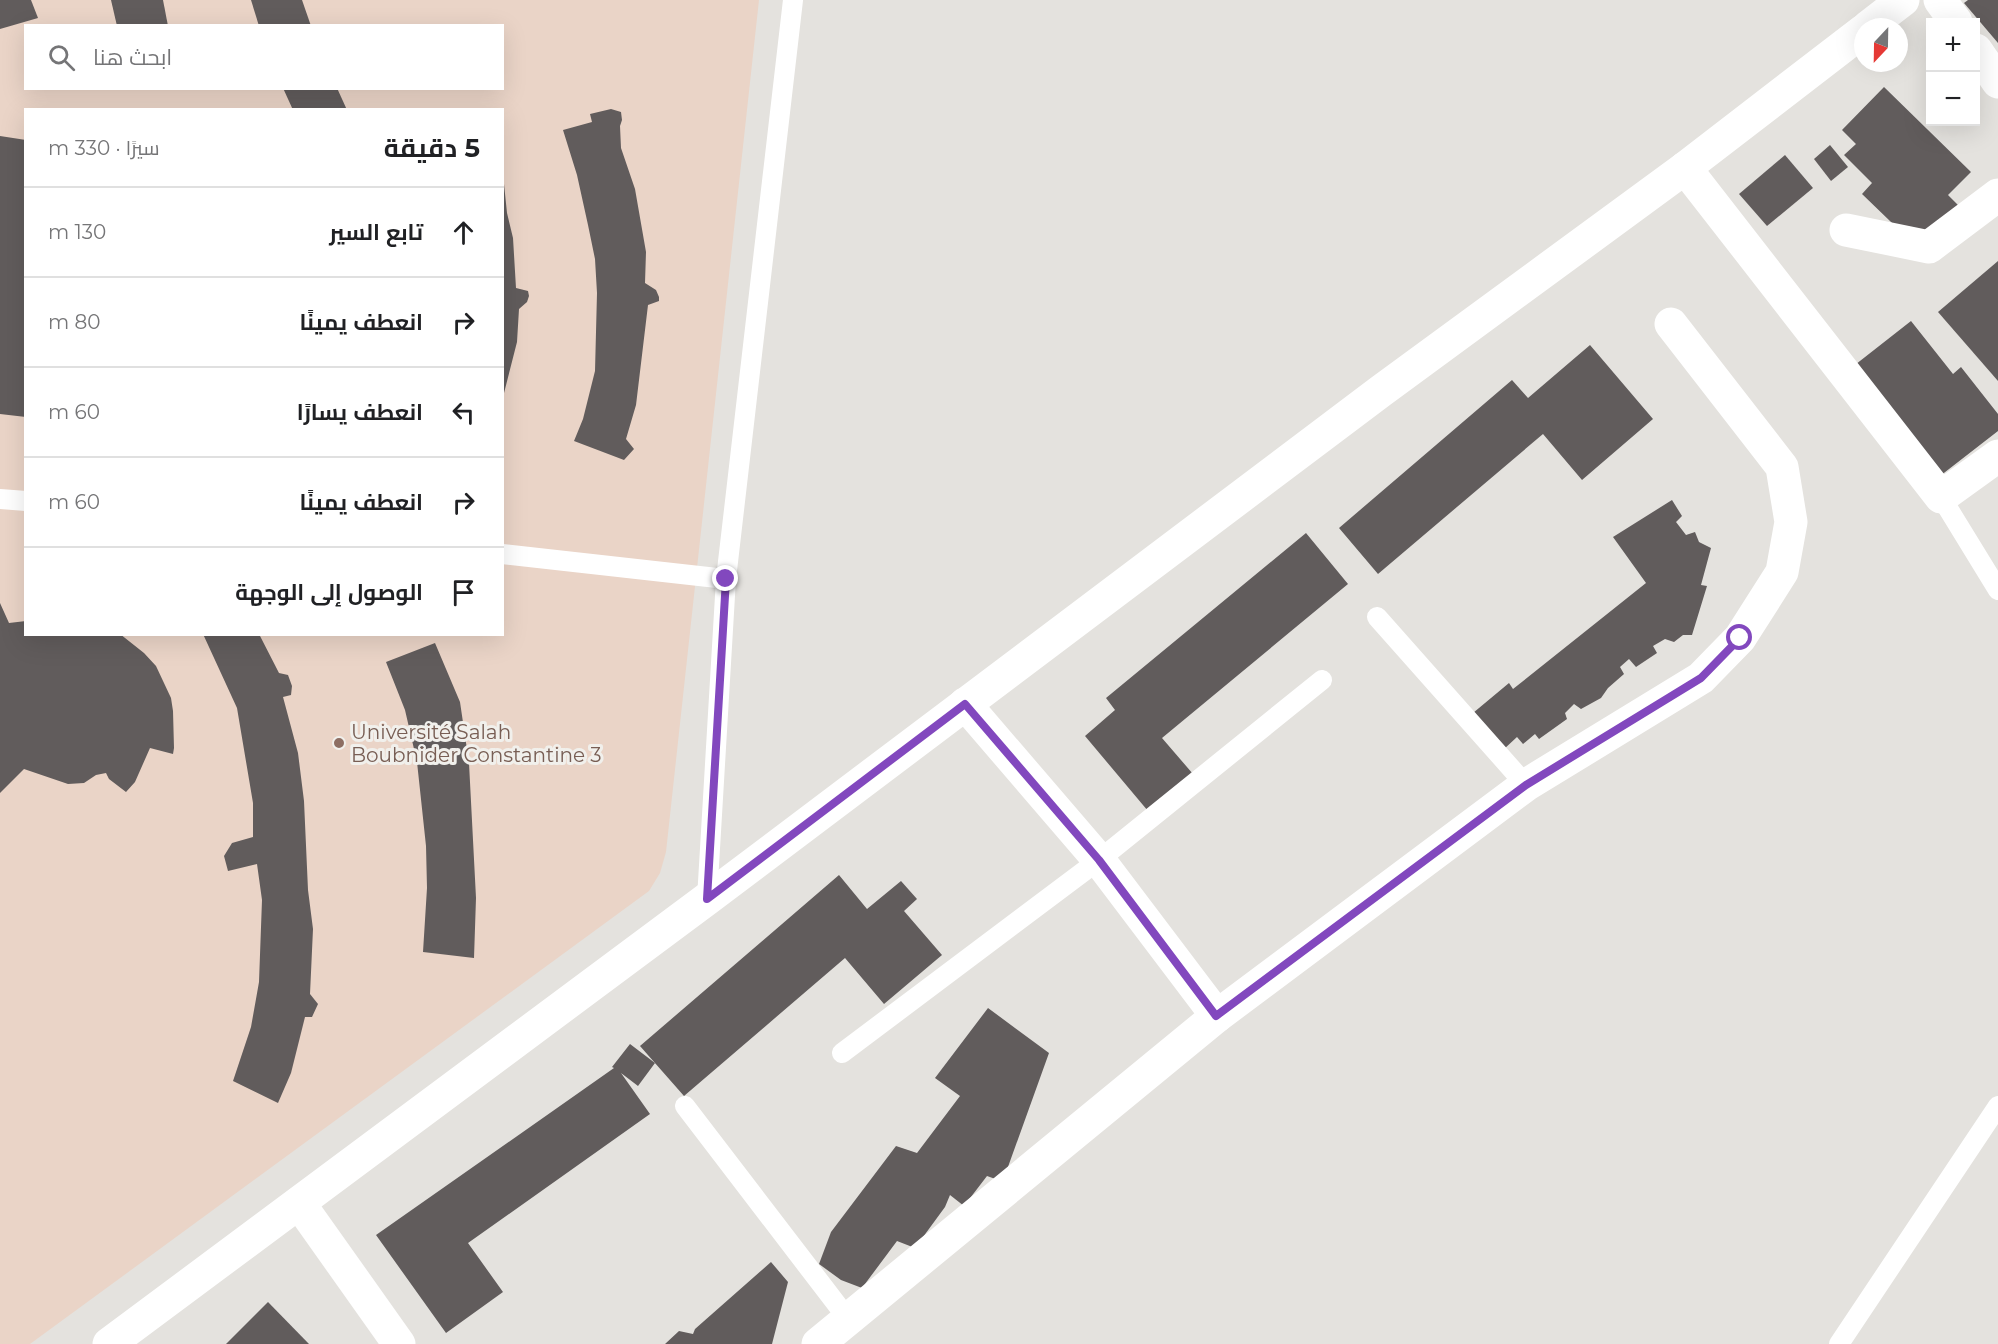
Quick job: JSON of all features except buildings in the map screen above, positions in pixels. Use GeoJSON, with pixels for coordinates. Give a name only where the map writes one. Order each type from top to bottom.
{"type":"FeatureCollection","features":[{"type":"Feature","properties":{"kind":"street"},"geometry":{"type":"LineString","coordinates":[[1880,18],[1903,0]]}},
{"type":"Feature","properties":{"kind":"street"},"geometry":{"type":"LineString","coordinates":[[1940,0],[1953,18]]}},
{"type":"Feature","properties":{"kind":"street"},"geometry":{"type":"LineString","coordinates":[[109,1344],[707,899],[1381,391],[1685,168],[1854,38]]}},
{"type":"Feature","properties":{"kind":"street"},"geometry":{"type":"LineString","coordinates":[[1980,56],[1998,82]]}},
{"type":"Feature","properties":{"kind":"street"},"geometry":{"type":"LineString","coordinates":[[1685,168],[1941,497],[1998,456]]}},
{"type":"Feature","properties":{"kind":"street"},"geometry":{"type":"LineString","coordinates":[[1846,230],[1929,247],[1998,195]]}},
{"type":"Feature","properties":{"kind":"street"},"geometry":{"type":"LineString","coordinates":[[818,1344],[1216,1016],[1526,785],[1701,678],[1740,638],[1782,572],[1791,522],[1782,467],[1671,324]]}},
{"type":"Feature","properties":{"kind":"street"},"geometry":{"type":"LineString","coordinates":[[965,704],[1099,860],[1216,1016]]}},
{"type":"Feature","properties":{"kind":"street"},"geometry":{"type":"LineString","coordinates":[[299,1203],[399,1344]]}},
{"type":"Feature","properties":{"kind":"lane"},"geometry":{"type":"LineString","coordinates":[[707,899],[726,579],[793,0]]}},
{"type":"Feature","properties":{"kind":"lane"},"geometry":{"type":"LineString","coordinates":[[1941,497],[1998,590]]}},
{"type":"Feature","properties":{"kind":"lane"},"geometry":{"type":"LineString","coordinates":[[0,499],[24,501]]}},
{"type":"Feature","properties":{"kind":"lane"},"geometry":{"type":"LineString","coordinates":[[504,554],[726,579]]}},
{"type":"Feature","properties":{"kind":"lane"},"geometry":{"type":"LineString","coordinates":[[1377,617],[1526,785]]}},
{"type":"Feature","properties":{"kind":"lane"},"geometry":{"type":"LineString","coordinates":[[842,1053],[1099,860],[1322,680]]}},
{"type":"Feature","properties":{"kind":"lane"},"geometry":{"type":"LineString","coordinates":[[685,1106],[848,1320]]}},
{"type":"Feature","properties":{"kind":"lane"},"geometry":{"type":"LineString","coordinates":[[1839,1344],[1998,1106]]}},
{"type":"Feature","properties":{"kind":"shaded area","name":"Université Salah Boubnider Constantine 3"},"geometry":{"type":"Polygon","coordinates":[[[0,0],[759,0],[666,852],[660,873],[649,891],[30,1344],[0,1344],[0,0]]]}},
{"type":"Feature","properties":{"kind":"place","name":"Université Salah Boubnider Constantine 3"},"geometry":{"type":"Point","coordinates":[339,743]}},
{"type":"Feature","properties":{"kind":"route"},"geometry":{"type":"LineString","coordinates":[[726,579],[707,899],[965,704],[1099,860],[1216,1016],[1526,785],[1701,678],[1740,638]]}}]}
